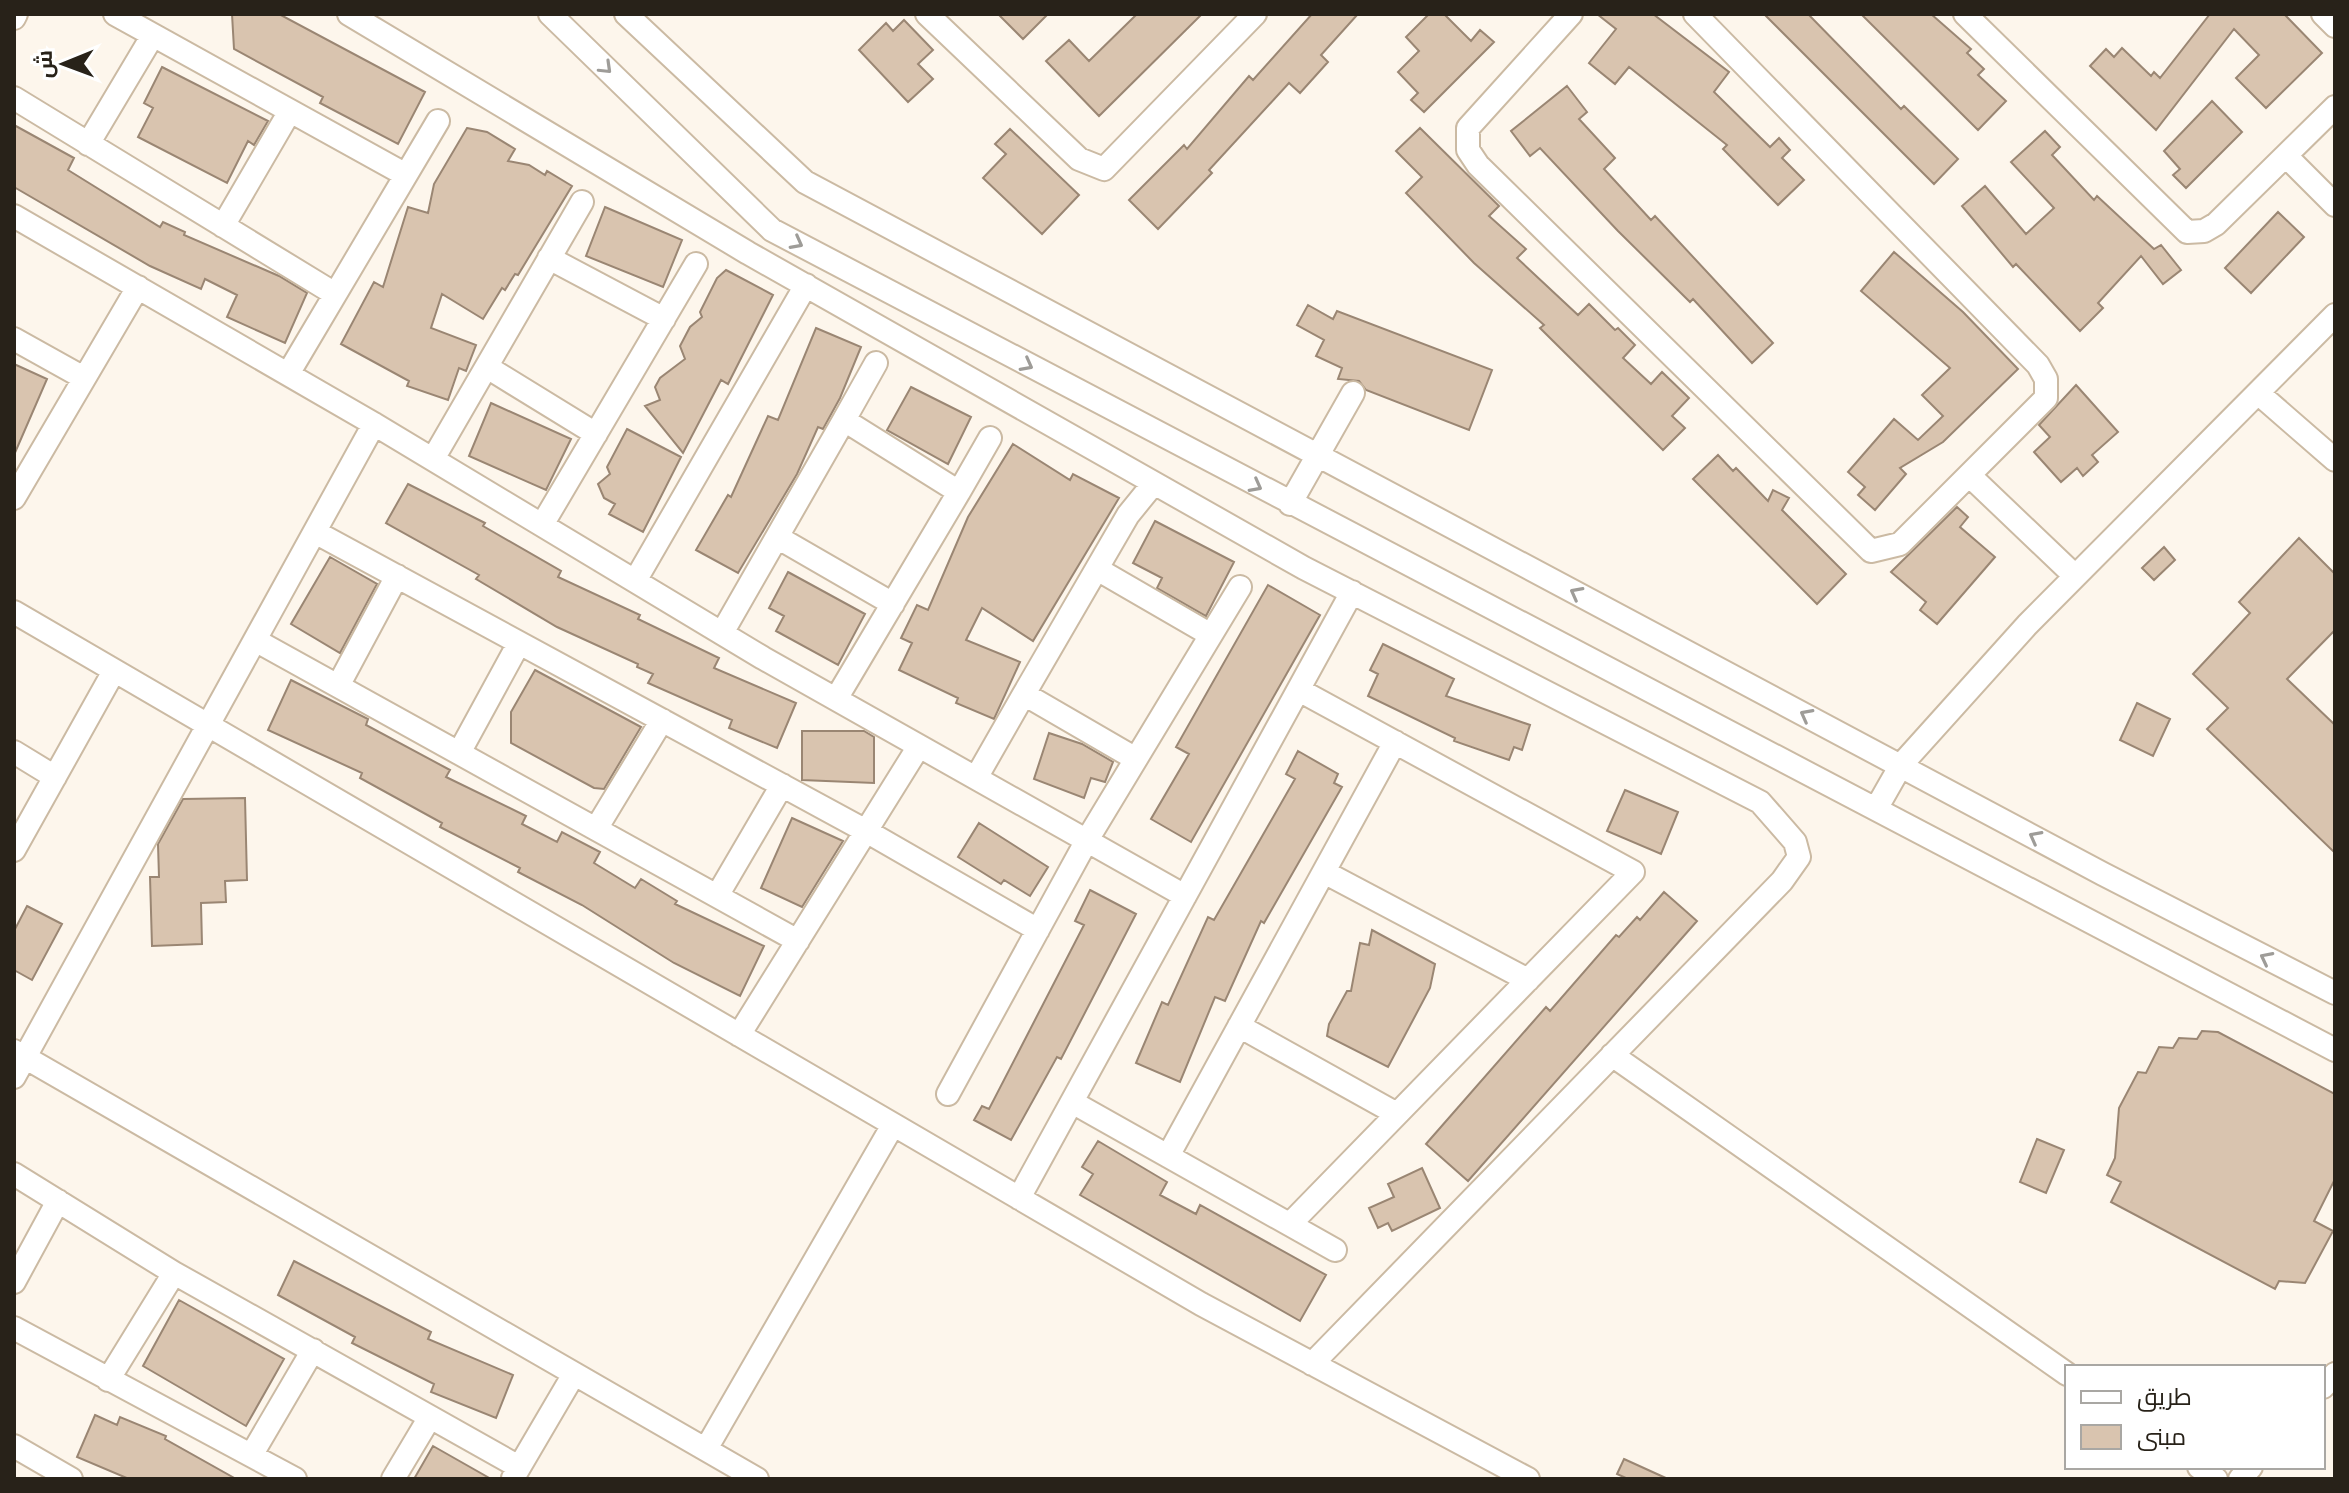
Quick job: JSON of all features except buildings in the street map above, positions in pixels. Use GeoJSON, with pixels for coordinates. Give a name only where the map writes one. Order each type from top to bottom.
{"type":"FeatureCollection","features":[{"type":"Feature","properties":{"kind":"street"},"geometry":{"type":"LineString","coordinates":[[115,14],[406,175]]}},
{"type":"Feature","properties":{"kind":"street"},"geometry":{"type":"LineString","coordinates":[[349,14],[806,285],[1154,483],[1352,592],[1760,802],[1795,842],[1799,857],[1782,881],[1312,1364]]}},
{"type":"Feature","properties":{"kind":"street"},"geometry":{"type":"LineString","coordinates":[[550,14],[772,230],[2335,1050]]}},
{"type":"Feature","properties":{"kind":"street"},"geometry":{"type":"LineString","coordinates":[[626,14],[805,182],[1317,457],[2335,993]]}},
{"type":"Feature","properties":{"kind":"street"},"geometry":{"type":"LineString","coordinates":[[927,14],[1079,159],[1104,169],[1255,14]]}},
{"type":"Feature","properties":{"kind":"street"},"geometry":{"type":"LineString","coordinates":[[1571,14],[1468,128],[1468,150],[1478,165],[1871,551],[1900,544],[2046,398],[2046,379],[2038,365],[1695,14]]}},
{"type":"Feature","properties":{"kind":"street"},"geometry":{"type":"LineString","coordinates":[[1965,14],[2187,232],[2204,231],[2216,224],[2335,107]]}},
{"type":"Feature","properties":{"kind":"street"},"geometry":{"type":"LineString","coordinates":[[2323,14],[2335,26]]}},
{"type":"Feature","properties":{"kind":"street"},"geometry":{"type":"LineString","coordinates":[[88,144],[153,35]]}},
{"type":"Feature","properties":{"kind":"street"},"geometry":{"type":"LineString","coordinates":[[14,98],[335,294]]}},
{"type":"Feature","properties":{"kind":"street"},"geometry":{"type":"LineString","coordinates":[[223,226],[290,111]]}},
{"type":"Feature","properties":{"kind":"street"},"geometry":{"type":"LineString","coordinates":[[288,374],[438,121]]}},
{"type":"Feature","properties":{"kind":"street"},"geometry":{"type":"LineString","coordinates":[[2286,156],[2335,205]]}},
{"type":"Feature","properties":{"kind":"street"},"geometry":{"type":"LineString","coordinates":[[433,459],[582,202]]}},
{"type":"Feature","properties":{"kind":"street"},"geometry":{"type":"LineString","coordinates":[[14,216],[374,424],[722,633],[1185,896]]}},
{"type":"Feature","properties":{"kind":"street"},"geometry":{"type":"LineString","coordinates":[[549,258],[664,319]]}},
{"type":"Feature","properties":{"kind":"street"},"geometry":{"type":"LineString","coordinates":[[542,525],[696,264]]}},
{"type":"Feature","properties":{"kind":"street"},"geometry":{"type":"LineString","coordinates":[[635,581],[806,285]]}},
{"type":"Feature","properties":{"kind":"street"},"geometry":{"type":"LineString","coordinates":[[15,494],[138,287]]}},
{"type":"Feature","properties":{"kind":"street"},"geometry":{"type":"LineString","coordinates":[[1876,809],[1901,765],[2075,576],[2335,315]]}},
{"type":"Feature","properties":{"kind":"street"},"geometry":{"type":"LineString","coordinates":[[14,339],[84,378]]}},
{"type":"Feature","properties":{"kind":"street"},"geometry":{"type":"LineString","coordinates":[[722,633],[876,363]]}},
{"type":"Feature","properties":{"kind":"street"},"geometry":{"type":"LineString","coordinates":[[487,367],[596,434]]}},
{"type":"Feature","properties":{"kind":"street"},"geometry":{"type":"LineString","coordinates":[[1290,504],[1353,393]]}},
{"type":"Feature","properties":{"kind":"street"},"geometry":{"type":"LineString","coordinates":[[2258,393],[2335,460]]}},
{"type":"Feature","properties":{"kind":"street"},"geometry":{"type":"LineString","coordinates":[[844,420],[959,492]]}},
{"type":"Feature","properties":{"kind":"street"},"geometry":{"type":"LineString","coordinates":[[374,424],[18,1062],[757,1479]]}},
{"type":"Feature","properties":{"kind":"street"},"geometry":{"type":"LineString","coordinates":[[836,699],[990,438]]}},
{"type":"Feature","properties":{"kind":"street"},"geometry":{"type":"LineString","coordinates":[[1969,475],[2075,576]]}},
{"type":"Feature","properties":{"kind":"street"},"geometry":{"type":"LineString","coordinates":[[985,783],[994,746],[1128,515],[1154,483]]}},
{"type":"Feature","properties":{"kind":"street"},"geometry":{"type":"LineString","coordinates":[[315,532],[866,831],[1038,930]]}},
{"type":"Feature","properties":{"kind":"street"},"geometry":{"type":"LineString","coordinates":[[777,537],[893,604]]}},
{"type":"Feature","properties":{"kind":"street"},"geometry":{"type":"LineString","coordinates":[[1097,569],[1211,635]]}},
{"type":"Feature","properties":{"kind":"street"},"geometry":{"type":"LineString","coordinates":[[338,686],[397,576]]}},
{"type":"Feature","properties":{"kind":"street"},"geometry":{"type":"LineString","coordinates":[[948,1094],[1087,840],[1240,587]]}},
{"type":"Feature","properties":{"kind":"street"},"geometry":{"type":"LineString","coordinates":[[1019,1198],[1352,592]]}},
{"type":"Feature","properties":{"kind":"street"},"geometry":{"type":"LineString","coordinates":[[14,612],[1019,1198],[1312,1364],[1528,1479]]}},
{"type":"Feature","properties":{"kind":"street"},"geometry":{"type":"LineString","coordinates":[[255,640],[798,941]]}},
{"type":"Feature","properties":{"kind":"street"},"geometry":{"type":"LineString","coordinates":[[459,753],[519,643]]}},
{"type":"Feature","properties":{"kind":"street"},"geometry":{"type":"LineString","coordinates":[[14,850],[114,671]]}},
{"type":"Feature","properties":{"kind":"street"},"geometry":{"type":"LineString","coordinates":[[1290,1224],[1633,872],[1299,690]]}},
{"type":"Feature","properties":{"kind":"street"},"geometry":{"type":"LineString","coordinates":[[1024,694],[1136,759]]}},
{"type":"Feature","properties":{"kind":"street"},"geometry":{"type":"LineString","coordinates":[[596,829],[662,720]]}},
{"type":"Feature","properties":{"kind":"street"},"geometry":{"type":"LineString","coordinates":[[1168,1156],[1395,742]]}},
{"type":"Feature","properties":{"kind":"street"},"geometry":{"type":"LineString","coordinates":[[739,1035],[919,746]]}},
{"type":"Feature","properties":{"kind":"street"},"geometry":{"type":"LineString","coordinates":[[14,752],[55,777]]}},
{"type":"Feature","properties":{"kind":"street"},"geometry":{"type":"LineString","coordinates":[[717,896],[782,785]]}},
{"type":"Feature","properties":{"kind":"street"},"geometry":{"type":"LineString","coordinates":[[1324,872],[1528,980]]}},
{"type":"Feature","properties":{"kind":"street"},"geometry":{"type":"LineString","coordinates":[[1239,1026],[1397,1114]]}},
{"type":"Feature","properties":{"kind":"street"},"geometry":{"type":"LineString","coordinates":[[1612,1055],[2065,1373]]}},
{"type":"Feature","properties":{"kind":"street"},"geometry":{"type":"LineString","coordinates":[[1072,1102],[1335,1250]]}},
{"type":"Feature","properties":{"kind":"street"},"geometry":{"type":"LineString","coordinates":[[706,1449],[893,1125]]}},
{"type":"Feature","properties":{"kind":"street"},"geometry":{"type":"LineString","coordinates":[[14,1174],[174,1273],[430,1417],[516,1473],[574,1374]]}},
{"type":"Feature","properties":{"kind":"street"},"geometry":{"type":"LineString","coordinates":[[14,1282],[58,1201]]}},
{"type":"Feature","properties":{"kind":"street"},"geometry":{"type":"LineString","coordinates":[[108,1380],[174,1273]]}},
{"type":"Feature","properties":{"kind":"street"},"geometry":{"type":"LineString","coordinates":[[14,1328],[295,1479]]}},
{"type":"Feature","properties":{"kind":"street"},"geometry":{"type":"LineString","coordinates":[[252,1454],[313,1350]]}},
{"type":"Feature","properties":{"kind":"street"},"geometry":{"type":"LineString","coordinates":[[393,1479],[430,1417]]}},
{"type":"Feature","properties":{"kind":"street"},"geometry":{"type":"LineString","coordinates":[[16,1452],[71,1479]]}}]}
